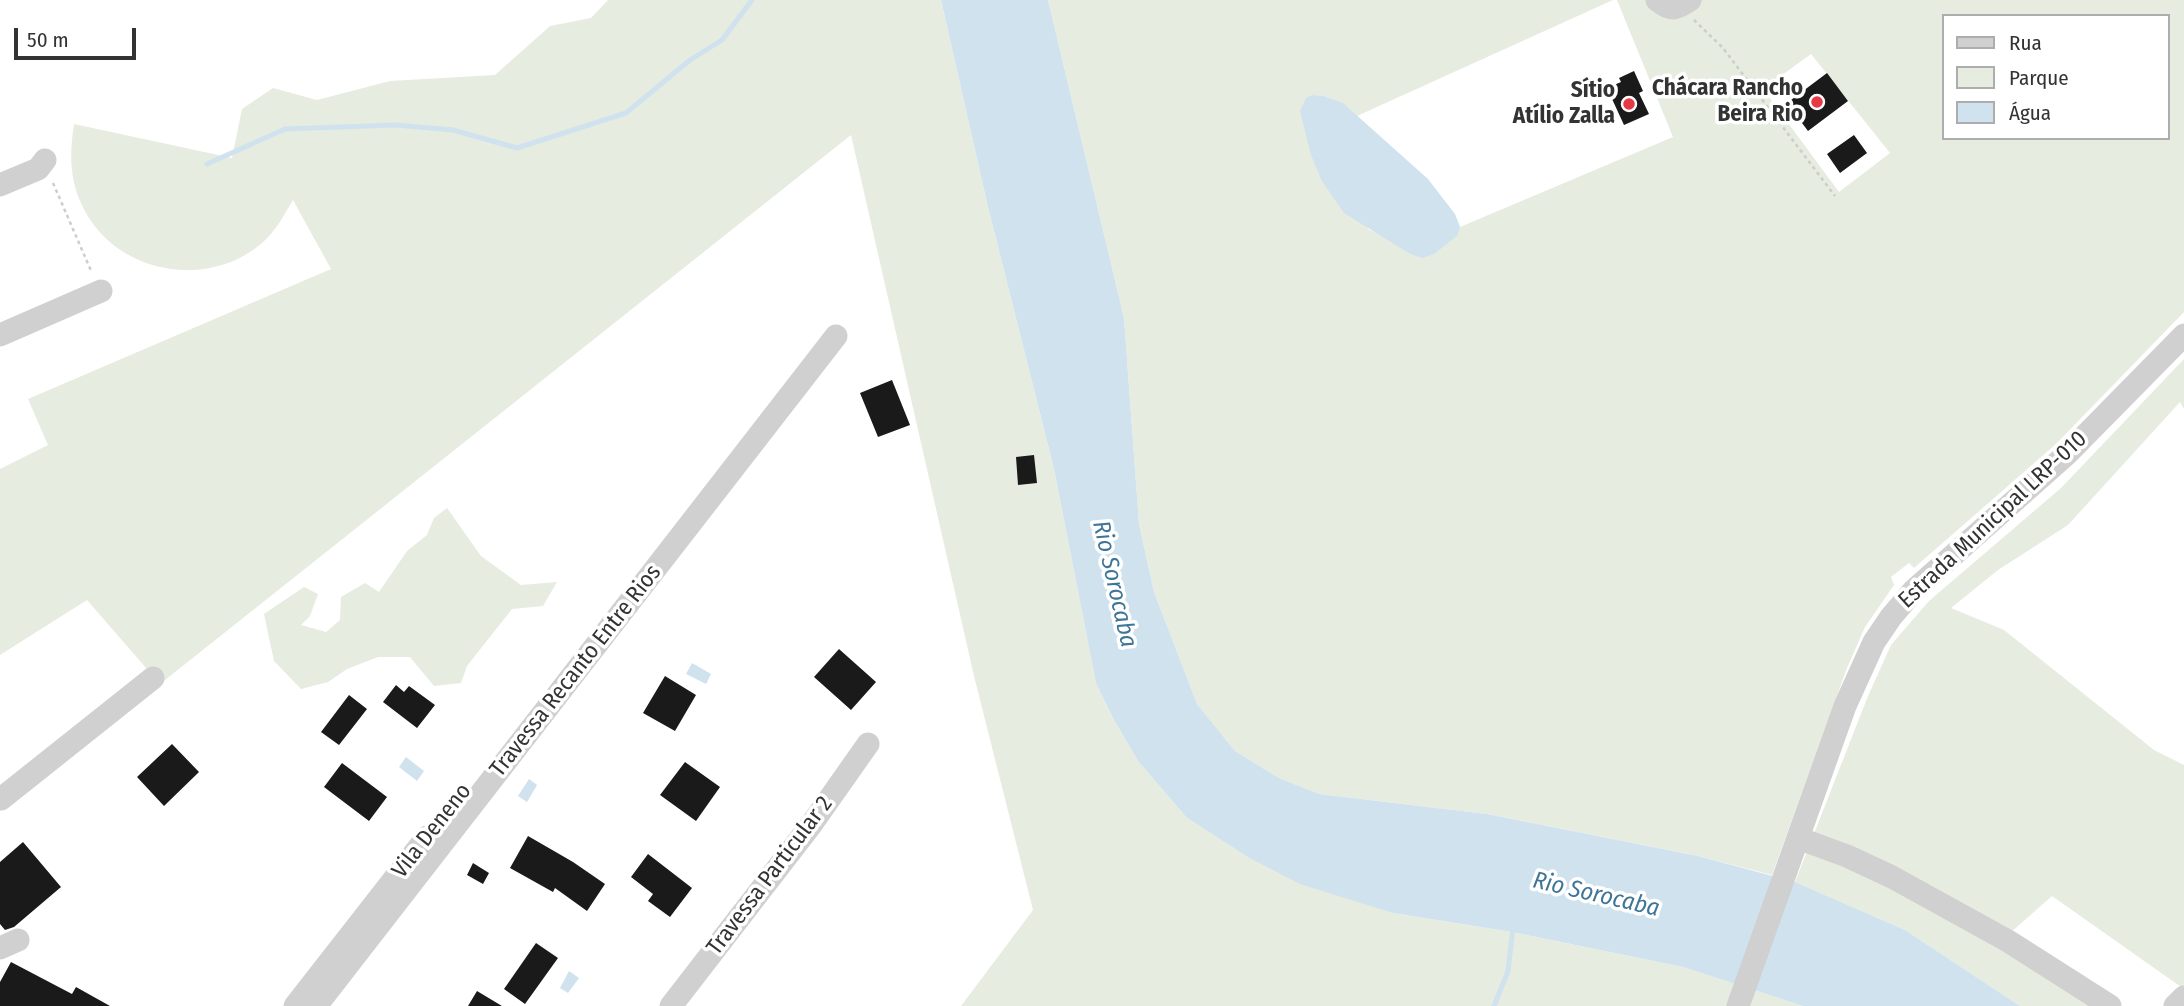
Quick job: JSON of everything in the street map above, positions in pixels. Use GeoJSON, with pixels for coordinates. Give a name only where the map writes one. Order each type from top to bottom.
{"type":"FeatureCollection","features":[{"type":"Feature","properties":{"kind":"street"},"geometry":{"type":"LineString","coordinates":[[0,186],[42,164]]}},
{"type":"Feature","properties":{"kind":"street"},"geometry":{"type":"LineString","coordinates":[[0,335],[101,291]]}},
{"type":"Feature","properties":{"kind":"street","name":"Estrada Municipal LRP-010"},"geometry":{"type":"LineString","coordinates":[[1738,1006],[1845,706],[1874,642],[1914,590],[2067,454],[2184,335]]}},
{"type":"Feature","properties":{"kind":"street","name":"Travessa Recanto Entre Rios"},"geometry":{"type":"LineString","coordinates":[[316,1006],[836,336]]}},
{"type":"Feature","properties":{"kind":"street","name":"Vila Deneno"},"geometry":{"type":"LineString","coordinates":[[295,1006],[569,656]]}},
{"type":"Feature","properties":{"kind":"street"},"geometry":{"type":"LineString","coordinates":[[3,801],[153,678]]}},
{"type":"Feature","properties":{"kind":"street","name":"Travessa Particular 2"},"geometry":{"type":"LineString","coordinates":[[671,1006],[811,825],[868,744]]}},
{"type":"Feature","properties":{"kind":"street"},"geometry":{"type":"LineString","coordinates":[[1794,847],[1847,856],[1892,877],[2008,941],[2110,1006]]}},
{"type":"Feature","properties":{"kind":"street"},"geometry":{"type":"LineString","coordinates":[[2175,1006],[2184,997]]}},
{"type":"Feature","properties":{"kind":"path"},"geometry":{"type":"LineString","coordinates":[[1674,3],[1723,48],[1835,196]]}},
{"type":"Feature","properties":{"kind":"path"},"geometry":{"type":"LineString","coordinates":[[42,164],[50,176],[101,291]]}},
{"type":"Feature","properties":{"kind":"green space"},"geometry":{"type":"Polygon","coordinates":[[[608,0],[941,0],[988,207],[1054,469],[1096,683],[1138,761],[1187,818],[1246,856],[1393,913],[1512,932],[1683,967],[1803,1006],[961,1006],[1033,910],[974,676],[851,135],[160,684],[87,600],[0,655],[0,469],[48,445],[28,399],[331,269],[293,200],[267,238],[239,258],[214,267],[188,270],[161,267],[136,259],[114,245],[95,227],[81,203],[74,183],[72,164],[74,124],[232,158],[242,109],[273,88],[317,100],[390,81],[495,75],[550,26],[591,18],[608,0]]]}},
{"type":"Feature","properties":{"kind":"green space"},"geometry":{"type":"Polygon","coordinates":[[[1048,0],[1613,0],[1357,116],[1337,102],[1313,95],[1368,229],[1410,254],[1458,235],[1460,227],[1673,137],[1617,0],[2184,0],[2184,312],[2056,444],[1914,568],[1909,563],[1891,577],[1894,585],[1865,627],[1847,668],[1772,875],[1698,856],[1487,814],[1319,794],[1279,778],[1235,751],[1197,704],[1154,592],[1139,524],[1124,318],[1048,0]],[[1811,54],[1763,89],[1839,192],[1890,153],[1811,54]]]}},
{"type":"Feature","properties":{"kind":"green space"},"geometry":{"type":"Polygon","coordinates":[[[2184,359],[2184,409],[2180,402],[2068,525],[1998,570],[1951,608],[2004,630],[2154,750],[2184,765],[2184,989],[2052,896],[2009,934],[2098,1006],[2020,1006],[1905,930],[1795,882],[1868,696],[1891,645],[1929,601],[2061,488],[2184,359]]]}},
{"type":"Feature","properties":{"kind":"green space"},"geometry":{"type":"Polygon","coordinates":[[[447,508],[481,556],[521,585],[557,582],[543,606],[512,609],[467,666],[461,683],[434,686],[410,657],[378,657],[347,669],[328,682],[301,689],[274,661],[264,614],[304,587],[318,594],[310,616],[301,625],[326,632],[340,620],[341,597],[365,583],[379,592],[407,551],[427,535],[434,518],[447,508]]]}},
{"type":"Feature","properties":{"kind":"water","name":"Rio Sorocaba"},"geometry":{"type":"Polygon","coordinates":[[[941,0],[1048,0],[1124,318],[1139,524],[1154,592],[1197,704],[1235,751],[1279,778],[1319,794],[1487,814],[1698,856],[1795,882],[1905,930],[2020,1006],[1803,1006],[1683,967],[1512,932],[1393,913],[1300,884],[1246,856],[1187,818],[1138,761],[1096,683],[1054,469],[988,207],[941,0]]]}},
{"type":"Feature","properties":{"kind":"water"},"geometry":{"type":"Polygon","coordinates":[[[1313,95],[1343,103],[1428,179],[1455,214],[1460,227],[1458,235],[1434,254],[1423,258],[1410,254],[1344,213],[1322,181],[1311,155],[1300,111],[1306,98],[1313,95]]]}},
{"type":"Feature","properties":{"kind":"water"},"geometry":{"type":"Polygon","coordinates":[[[692,663],[711,674],[706,684],[686,674],[692,663]]]}},
{"type":"Feature","properties":{"kind":"water"},"geometry":{"type":"Polygon","coordinates":[[[406,757],[424,771],[417,781],[399,767],[406,757]]]}},
{"type":"Feature","properties":{"kind":"water"},"geometry":{"type":"Polygon","coordinates":[[[529,779],[537,785],[527,802],[518,796],[529,779]]]}},
{"type":"Feature","properties":{"kind":"water"},"geometry":{"type":"Polygon","coordinates":[[[569,971],[579,978],[568,993],[560,988],[569,971]]]}},
{"type":"Feature","properties":{"kind":"building","name":"Sítio Atílio Zalla"},"geometry":{"type":"Polygon","coordinates":[[[1634,71],[1643,91],[1639,93],[1649,114],[1624,125],[1607,88],[1621,82],[1619,78],[1634,71]]]}},
{"type":"Feature","properties":{"kind":"building","name":"Chácara Rancho Beira Rio"},"geometry":{"type":"Polygon","coordinates":[[[1827,73],[1848,101],[1808,131],[1787,103],[1827,73]]]}},
{"type":"Feature","properties":{"kind":"building"},"geometry":{"type":"Polygon","coordinates":[[[1854,135],[1867,153],[1840,173],[1827,154],[1854,135]]]}},
{"type":"Feature","properties":{"kind":"building"},"geometry":{"type":"Polygon","coordinates":[[[892,380],[910,425],[878,437],[860,393],[892,380]]]}},
{"type":"Feature","properties":{"kind":"building"},"geometry":{"type":"Polygon","coordinates":[[[1034,455],[1037,483],[1018,485],[1016,457],[1034,455]]]}},
{"type":"Feature","properties":{"kind":"building"},"geometry":{"type":"Polygon","coordinates":[[[839,649],[876,682],[851,710],[814,677],[839,649]]]}},
{"type":"Feature","properties":{"kind":"building"},"geometry":{"type":"Polygon","coordinates":[[[665,676],[696,695],[675,731],[643,713],[665,676]]]}},
{"type":"Feature","properties":{"kind":"building"},"geometry":{"type":"Polygon","coordinates":[[[396,685],[404,692],[409,686],[435,705],[417,728],[383,702],[396,685]]]}},
{"type":"Feature","properties":{"kind":"building"},"geometry":{"type":"Polygon","coordinates":[[[349,695],[367,709],[339,745],[321,732],[349,695]]]}},
{"type":"Feature","properties":{"kind":"building"},"geometry":{"type":"Polygon","coordinates":[[[172,744],[199,772],[164,806],[137,777],[172,744]]]}},
{"type":"Feature","properties":{"kind":"building"},"geometry":{"type":"Polygon","coordinates":[[[685,762],[720,787],[696,821],[660,795],[685,762]]]}},
{"type":"Feature","properties":{"kind":"building"},"geometry":{"type":"Polygon","coordinates":[[[342,763],[387,797],[369,821],[324,787],[342,763]]]}},
{"type":"Feature","properties":{"kind":"building"},"geometry":{"type":"Polygon","coordinates":[[[528,836],[605,884],[587,911],[555,888],[553,892],[510,868],[528,836]]]}},
{"type":"Feature","properties":{"kind":"building"},"geometry":{"type":"Polygon","coordinates":[[[23,842],[61,887],[14,927],[5,930],[0,924],[0,862],[23,842]]]}},
{"type":"Feature","properties":{"kind":"building"},"geometry":{"type":"Polygon","coordinates":[[[648,854],[692,888],[670,917],[648,901],[653,894],[631,877],[648,854]]]}},
{"type":"Feature","properties":{"kind":"building"},"geometry":{"type":"Polygon","coordinates":[[[473,863],[489,873],[483,884],[467,875],[473,863]]]}},
{"type":"Feature","properties":{"kind":"building"},"geometry":{"type":"Polygon","coordinates":[[[536,943],[558,958],[525,1004],[504,989],[536,943]]]}},
{"type":"Feature","properties":{"kind":"building"},"geometry":{"type":"Polygon","coordinates":[[[11,962],[72,994],[76,987],[110,1006],[0,1006],[0,982],[11,962]]]}},
{"type":"Feature","properties":{"kind":"building"},"geometry":{"type":"Polygon","coordinates":[[[477,991],[502,1006],[468,1006],[477,991]]]}},
{"type":"Feature","properties":{"kind":"waterway"},"geometry":{"type":"LineString","coordinates":[[207,164],[285,129],[396,125],[453,130],[517,148],[626,113],[690,60],[722,40],[752,0]]}},
{"type":"Feature","properties":{"kind":"waterway"},"geometry":{"type":"LineString","coordinates":[[1494,1006],[1508,971],[1513,928]]}},
{"type":"Feature","properties":{"kind":"place","name":"Chácara Rancho Beira Rio"},"geometry":{"type":"Point","coordinates":[1817,102]}},
{"type":"Feature","properties":{"kind":"place","name":"Sítio Atílio Zalla"},"geometry":{"type":"Point","coordinates":[1629,104]}}]}
